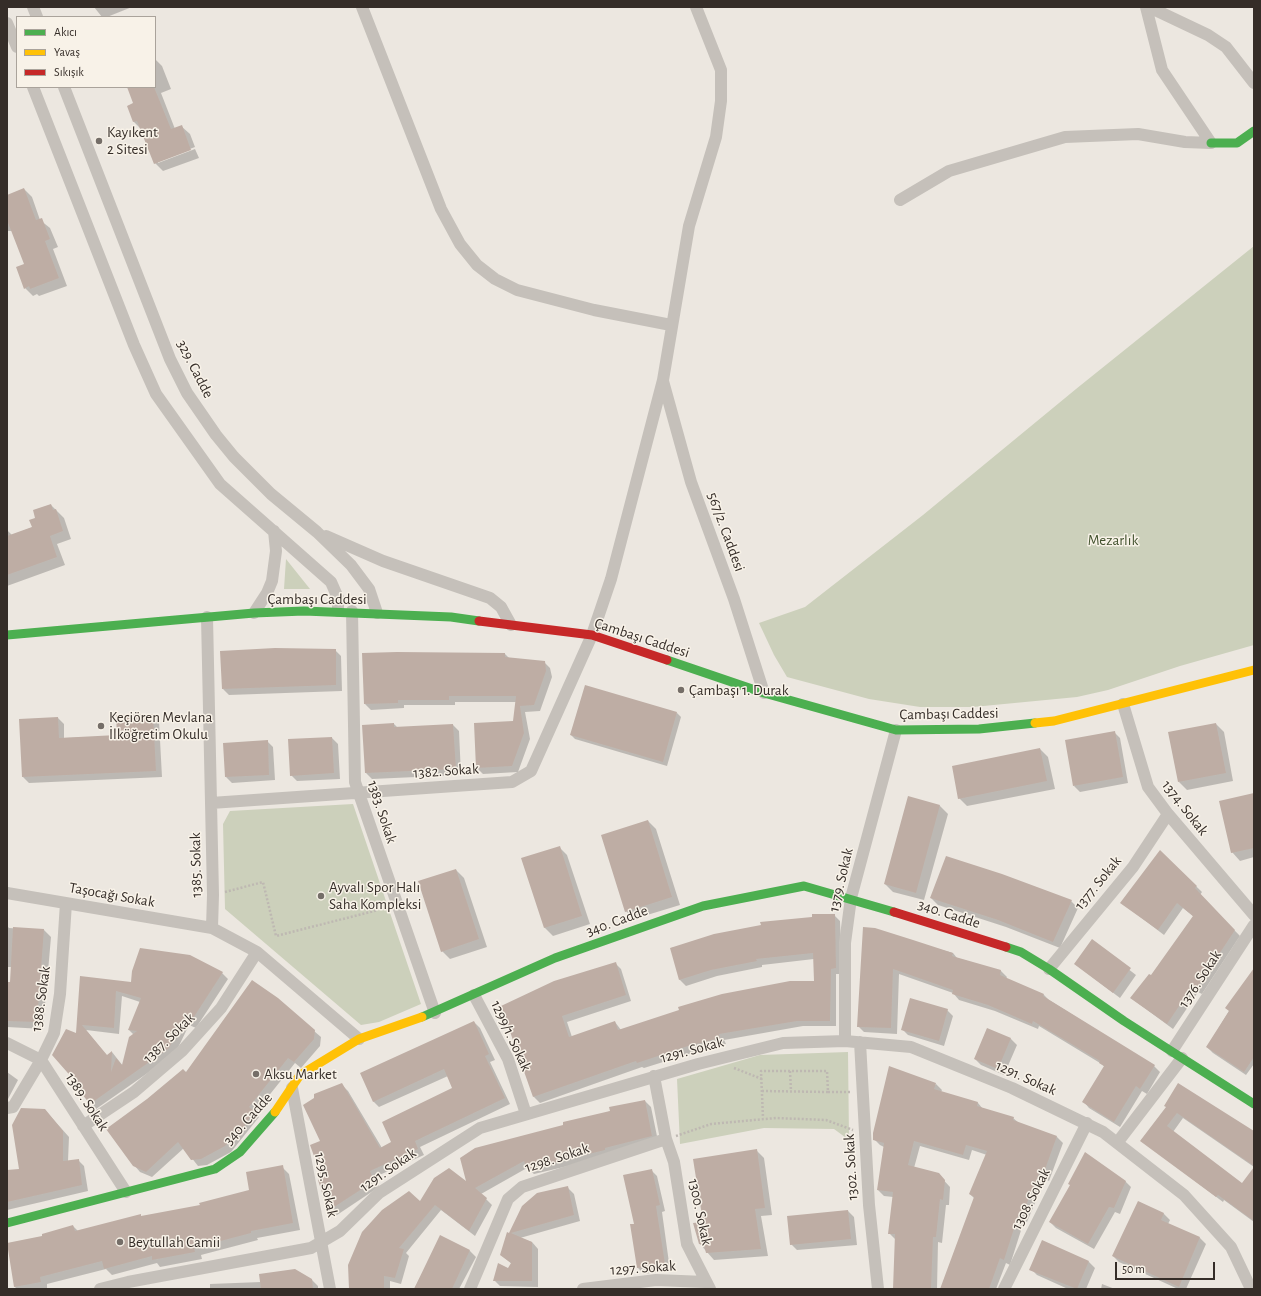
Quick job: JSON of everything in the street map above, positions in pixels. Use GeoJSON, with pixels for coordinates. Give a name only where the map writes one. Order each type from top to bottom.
{"type":"FeatureCollection","features":[{"type":"Feature","properties":{"kind":"street"},"geometry":{"type":"LineString","coordinates":[[362,7],[441,209],[460,244],[477,265],[495,279],[517,290],[594,310],[672,325]]}},
{"type":"Feature","properties":{"kind":"street","name":"1382. Sokak"},"geometry":{"type":"LineString","coordinates":[[211,803],[512,782],[531,771],[592,635],[611,579],[663,380],[689,226],[716,137],[721,101],[721,70],[696,7]]}},
{"type":"Feature","properties":{"kind":"street"},"geometry":{"type":"LineString","coordinates":[[1146,7],[1162,70],[1211,143]]}},
{"type":"Feature","properties":{"kind":"street"},"geometry":{"type":"LineString","coordinates":[[1150,7],[1208,35],[1226,47],[1252,79]]}},
{"type":"Feature","properties":{"kind":"street"},"geometry":{"type":"LineString","coordinates":[[7,22],[16,44]]}},
{"type":"Feature","properties":{"kind":"street"},"geometry":{"type":"LineString","coordinates":[[34,88],[134,345],[156,394],[220,484],[331,582],[338,598],[338,611]]}},
{"type":"Feature","properties":{"kind":"street","name":"329. Cadde"},"geometry":{"type":"LineString","coordinates":[[64,88],[168,353],[187,393],[234,457],[271,494],[317,532],[362,578],[374,601],[377,613]]}},
{"type":"Feature","properties":{"kind":"street"},"geometry":{"type":"LineString","coordinates":[[900,200],[949,171],[1065,137],[1138,134],[1185,142],[1237,143],[1254,132]]}},
{"type":"Feature","properties":{"kind":"street","name":"567/2. Caddesi"},"geometry":{"type":"LineString","coordinates":[[663,380],[692,482],[734,599],[764,693]]}},
{"type":"Feature","properties":{"kind":"street"},"geometry":{"type":"LineString","coordinates":[[254,613],[267,593],[275,567],[276,551],[274,531]]}},
{"type":"Feature","properties":{"kind":"street"},"geometry":{"type":"LineString","coordinates":[[317,532],[383,561],[490,598],[502,607],[512,624]]}},
{"type":"Feature","properties":{"kind":"street","name":"Çambaşı Caddesi"},"geometry":{"type":"LineString","coordinates":[[7,635],[254,613],[352,611],[451,617],[592,635],[764,693],[896,730],[979,730],[1054,721],[1254,670]]}},
{"type":"Feature","properties":{"kind":"street","name":"1383. Sokak"},"geometry":{"type":"LineString","coordinates":[[352,611],[355,782],[435,1013]]}},
{"type":"Feature","properties":{"kind":"street","name":"1385. Sokak"},"geometry":{"type":"LineString","coordinates":[[207,617],[213,895],[212,928]]}},
{"type":"Feature","properties":{"kind":"street","name":"1374. Sokak"},"geometry":{"type":"LineString","coordinates":[[1123,704],[1148,787],[1168,814],[1254,915]]}},
{"type":"Feature","properties":{"kind":"street","name":"1379. Sokak"},"geometry":{"type":"LineString","coordinates":[[845,1041],[845,943],[851,898],[896,730]]}},
{"type":"Feature","properties":{"kind":"street","name":"1377. Sokak"},"geometry":{"type":"LineString","coordinates":[[1049,969],[1133,867],[1168,814]]}},
{"type":"Feature","properties":{"kind":"street"},"geometry":{"type":"LineString","coordinates":[[7,883],[7,893]]}},
{"type":"Feature","properties":{"kind":"street","name":"340. Cadde"},"geometry":{"type":"LineString","coordinates":[[7,1223],[215,1169],[240,1152],[280,1107],[300,1075],[360,1039],[435,1013],[555,958],[703,906],[804,886],[851,898],[1021,952],[1254,1104]]}},
{"type":"Feature","properties":{"kind":"street","name":"Taşocağı Sokak"},"geometry":{"type":"LineString","coordinates":[[7,893],[212,928]]}},
{"type":"Feature","properties":{"kind":"street","name":"1388. Sokak"},"geometry":{"type":"LineString","coordinates":[[7,1108],[13,1107],[41,1060],[54,1033],[60,994],[66,903]]}},
{"type":"Feature","properties":{"kind":"street","name":"1376. Sokak"},"geometry":{"type":"LineString","coordinates":[[1117,1143],[1177,1055],[1254,924]]}},
{"type":"Feature","properties":{"kind":"street"},"geometry":{"type":"LineString","coordinates":[[212,928],[257,952],[360,1039]]}},
{"type":"Feature","properties":{"kind":"street","name":"1387. Sokak"},"geometry":{"type":"LineString","coordinates":[[83,1126],[134,1092],[182,1051],[221,1008],[257,952]]}},
{"type":"Feature","properties":{"kind":"street","name":"1299/1. Sokak"},"geometry":{"type":"LineString","coordinates":[[474,995],[508,1059],[526,1114]]}},
{"type":"Feature","properties":{"kind":"street","name":"1291. Sokak"},"geometry":{"type":"LineString","coordinates":[[100,1289],[128,1286],[311,1248],[340,1231],[379,1193],[480,1128],[654,1076],[783,1043],[845,1041],[911,1047],[1012,1088],[1087,1123],[1117,1143],[1184,1195],[1231,1247],[1252,1289]]}},
{"type":"Feature","properties":{"kind":"street","name":"1302. Sokak"},"geometry":{"type":"LineString","coordinates":[[860,1042],[869,1205],[878,1289]]}},
{"type":"Feature","properties":{"kind":"street"},"geometry":{"type":"LineString","coordinates":[[7,1043],[41,1060]]}},
{"type":"Feature","properties":{"kind":"street","name":"1389. Sokak"},"geometry":{"type":"LineString","coordinates":[[41,1060],[126,1192]]}},
{"type":"Feature","properties":{"kind":"street","name":"1300. Sokak"},"geometry":{"type":"LineString","coordinates":[[654,1076],[666,1139],[674,1162],[687,1244],[708,1285]]}},
{"type":"Feature","properties":{"kind":"street","name":"1295. Sokak"},"geometry":{"type":"LineString","coordinates":[[292,1088],[330,1289]]}},
{"type":"Feature","properties":{"kind":"street","name":"1308. Sokak"},"geometry":{"type":"LineString","coordinates":[[1004,1289],[1087,1123]]}},
{"type":"Feature","properties":{"kind":"street","name":"1298. Sokak"},"geometry":{"type":"LineString","coordinates":[[470,1289],[508,1200],[522,1187],[666,1139]]}},
{"type":"Feature","properties":{"kind":"street","name":"1297. Sokak"},"geometry":{"type":"LineString","coordinates":[[583,1289],[656,1280],[708,1285]]}},
{"type":"Feature","properties":{"kind":"path"},"geometry":{"type":"LineString","coordinates":[[213,895],[263,882],[276,936],[378,910]]}},
{"type":"Feature","properties":{"kind":"path"},"geometry":{"type":"LineString","coordinates":[[712,1060],[762,1078]]}},
{"type":"Feature","properties":{"kind":"path"},"geometry":{"type":"LineString","coordinates":[[763,1118],[761,1070],[827,1071],[828,1092]]}},
{"type":"Feature","properties":{"kind":"path"},"geometry":{"type":"LineString","coordinates":[[790,1070],[791,1091]]}},
{"type":"Feature","properties":{"kind":"path"},"geometry":{"type":"LineString","coordinates":[[762,1091],[863,1092]]}},
{"type":"Feature","properties":{"kind":"path"},"geometry":{"type":"LineString","coordinates":[[666,1139],[711,1124],[763,1118],[826,1120],[865,1135]]}},
{"type":"Feature","properties":{"kind":"green space","name":"Mezarlık"},"geometry":{"type":"Polygon","coordinates":[[[1254,246],[1254,645],[1180,666],[1108,690],[1077,697],[973,707],[920,707],[869,699],[787,677],[774,655],[759,623],[805,607],[923,515],[1076,389],[1254,246]]]}},
{"type":"Feature","properties":{"kind":"green space"},"geometry":{"type":"Polygon","coordinates":[[[286,559],[310,589],[284,589],[286,559]]]}},
{"type":"Feature","properties":{"kind":"green space"},"geometry":{"type":"Polygon","coordinates":[[[353,804],[421,1004],[379,1022],[361,1025],[225,909],[223,824],[230,811],[353,804]]]}},
{"type":"Feature","properties":{"kind":"green space"},"geometry":{"type":"Polygon","coordinates":[[[848,1052],[849,1140],[834,1129],[764,1128],[680,1144],[677,1079],[760,1055],[848,1052]]]}},
{"type":"Feature","properties":{"kind":"building"},"geometry":{"type":"Polygon","coordinates":[[[127,88],[154,88],[171,129],[182,125],[191,150],[154,164],[137,121],[133,122],[127,106],[133,103],[127,88]]]}},
{"type":"Feature","properties":{"kind":"building"},"geometry":{"type":"Polygon","coordinates":[[[24,188],[36,220],[42,218],[50,239],[45,241],[59,278],[30,289],[29,286],[24,289],[16,267],[24,264],[7,220],[7,195],[24,188]]]}},
{"type":"Feature","properties":{"kind":"building"},"geometry":{"type":"Polygon","coordinates":[[[51,504],[53,510],[56,509],[63,531],[50,536],[57,557],[7,575],[7,536],[32,527],[29,520],[35,518],[33,510],[51,504]]]}},
{"type":"Feature","properties":{"kind":"building"},"geometry":{"type":"Polygon","coordinates":[[[275,648],[336,649],[336,685],[222,689],[220,651],[275,648]]]}},
{"type":"Feature","properties":{"kind":"building"},"geometry":{"type":"Polygon","coordinates":[[[362,653],[505,653],[505,657],[545,661],[546,671],[534,705],[520,706],[524,733],[512,766],[476,768],[474,723],[513,721],[516,696],[449,696],[449,700],[398,700],[398,703],[364,704],[362,653]]]}},
{"type":"Feature","properties":{"kind":"building"},"geometry":{"type":"Polygon","coordinates":[[[585,685],[677,712],[663,762],[570,735],[585,685]]]}},
{"type":"Feature","properties":{"kind":"building"},"geometry":{"type":"Polygon","coordinates":[[[153,714],[156,771],[22,777],[19,719],[58,717],[59,738],[117,735],[116,715],[153,714]]]}},
{"type":"Feature","properties":{"kind":"building"},"geometry":{"type":"Polygon","coordinates":[[[394,723],[394,727],[453,724],[456,769],[365,773],[362,725],[394,723]]]}},
{"type":"Feature","properties":{"kind":"building"},"geometry":{"type":"Polygon","coordinates":[[[1216,723],[1226,773],[1178,782],[1168,732],[1216,723]]]}},
{"type":"Feature","properties":{"kind":"building"},"geometry":{"type":"Polygon","coordinates":[[[1115,731],[1123,777],[1073,786],[1065,740],[1115,731]]]}},
{"type":"Feature","properties":{"kind":"building"},"geometry":{"type":"Polygon","coordinates":[[[332,737],[334,773],[290,776],[288,739],[332,737]]]}},
{"type":"Feature","properties":{"kind":"building"},"geometry":{"type":"Polygon","coordinates":[[[268,740],[269,775],[225,777],[223,743],[268,740]]]}},
{"type":"Feature","properties":{"kind":"building"},"geometry":{"type":"Polygon","coordinates":[[[1040,748],[1047,781],[958,799],[952,766],[1040,748]]]}},
{"type":"Feature","properties":{"kind":"building"},"geometry":{"type":"Polygon","coordinates":[[[1254,793],[1254,848],[1231,853],[1219,801],[1254,793]]]}},
{"type":"Feature","properties":{"kind":"building"},"geometry":{"type":"Polygon","coordinates":[[[908,796],[940,805],[916,893],[884,884],[908,796]]]}},
{"type":"Feature","properties":{"kind":"building"},"geometry":{"type":"Polygon","coordinates":[[[648,820],[672,897],[625,912],[601,835],[648,820]]]}},
{"type":"Feature","properties":{"kind":"building"},"geometry":{"type":"Polygon","coordinates":[[[560,846],[582,916],[544,928],[521,858],[560,846]]]}},
{"type":"Feature","properties":{"kind":"building"},"geometry":{"type":"Polygon","coordinates":[[[1160,850],[1197,886],[1195,888],[1235,930],[1196,989],[1192,987],[1167,1024],[1130,998],[1149,974],[1151,975],[1193,916],[1177,903],[1158,930],[1120,903],[1160,850]]]}},
{"type":"Feature","properties":{"kind":"building"},"geometry":{"type":"Polygon","coordinates":[[[946,856],[1002,874],[1072,900],[1053,942],[998,920],[930,898],[946,856]]]}},
{"type":"Feature","properties":{"kind":"building"},"geometry":{"type":"Polygon","coordinates":[[[456,869],[479,939],[441,952],[418,881],[456,869]]]}},
{"type":"Feature","properties":{"kind":"building"},"geometry":{"type":"Polygon","coordinates":[[[812,914],[835,914],[836,968],[831,969],[830,1021],[797,1021],[719,1034],[720,1038],[688,1046],[637,1063],[636,1061],[533,1097],[501,1006],[554,981],[616,962],[626,995],[562,1016],[569,1037],[615,1021],[618,1030],[679,1010],[678,1007],[722,994],[790,981],[814,981],[813,953],[756,959],[757,961],[711,970],[679,980],[670,948],[714,934],[761,925],[760,922],[812,917],[812,914]]]}},
{"type":"Feature","properties":{"kind":"building"},"geometry":{"type":"Polygon","coordinates":[[[13,927],[44,929],[37,1022],[7,1021],[7,982],[10,982],[13,927]]]}},
{"type":"Feature","properties":{"kind":"building"},"geometry":{"type":"Polygon","coordinates":[[[863,927],[875,928],[953,953],[952,956],[1001,970],[1000,975],[1044,994],[1043,996],[1155,1065],[1140,1089],[1136,1086],[1114,1122],[1082,1102],[1104,1066],[1099,1063],[1100,1061],[1033,1021],[1032,1024],[988,1005],[952,994],[953,990],[893,969],[891,1028],[857,1027],[863,927]]]}},
{"type":"Feature","properties":{"kind":"building"},"geometry":{"type":"Polygon","coordinates":[[[1092,939],[1131,968],[1113,993],[1074,964],[1092,939]]]}},
{"type":"Feature","properties":{"kind":"building"},"geometry":{"type":"Polygon","coordinates":[[[140,948],[190,955],[223,972],[190,1023],[183,1020],[169,1048],[90,1104],[72,1082],[74,1080],[52,1055],[66,1029],[76,1033],[80,976],[131,982],[132,971],[140,948]],[[116,991],[114,1028],[82,1025],[107,1055],[112,1051],[111,1072],[116,1058],[122,1065],[129,1037],[137,1031],[128,1030],[141,998],[116,991]]]}},
{"type":"Feature","properties":{"kind":"building"},"geometry":{"type":"Polygon","coordinates":[[[1254,968],[1254,1057],[1244,1072],[1206,1047],[1229,1011],[1225,1008],[1254,968]]]}},
{"type":"Feature","properties":{"kind":"building"},"geometry":{"type":"Polygon","coordinates":[[[252,980],[278,998],[315,1030],[314,1039],[294,1062],[288,1058],[249,1107],[254,1111],[244,1127],[225,1146],[201,1159],[191,1160],[178,1142],[146,1172],[133,1166],[106,1129],[147,1099],[183,1069],[186,1072],[252,980]]]}},
{"type":"Feature","properties":{"kind":"building"},"geometry":{"type":"Polygon","coordinates":[[[910,998],[948,1009],[939,1041],[901,1030],[910,998]]]}},
{"type":"Feature","properties":{"kind":"building"},"geometry":{"type":"Polygon","coordinates":[[[474,1021],[489,1054],[485,1056],[505,1098],[415,1141],[418,1149],[370,1171],[374,1181],[328,1211],[318,1180],[322,1178],[310,1145],[320,1141],[303,1105],[314,1098],[314,1094],[342,1083],[380,1148],[391,1142],[382,1122],[452,1088],[444,1069],[373,1102],[360,1073],[474,1021]]]}},
{"type":"Feature","properties":{"kind":"building"},"geometry":{"type":"Polygon","coordinates":[[[987,1028],[1011,1038],[998,1069],[974,1059],[987,1028]]]}},
{"type":"Feature","properties":{"kind":"building"},"geometry":{"type":"Polygon","coordinates":[[[889,1066],[936,1083],[934,1089],[978,1102],[977,1106],[1014,1117],[1013,1120],[1057,1136],[1043,1175],[1039,1174],[1021,1217],[1018,1216],[1004,1260],[1000,1258],[989,1289],[940,1289],[974,1197],[969,1194],[987,1151],[966,1145],[963,1155],[914,1141],[908,1165],[939,1173],[945,1180],[943,1200],[940,1199],[936,1237],[933,1237],[931,1289],[893,1289],[895,1234],[888,1234],[893,1192],[877,1190],[884,1143],[873,1140],[873,1133],[889,1066]]]}},
{"type":"Feature","properties":{"kind":"building"},"geometry":{"type":"Polygon","coordinates":[[[1178,1083],[1254,1131],[1254,1166],[1177,1113],[1167,1126],[1242,1183],[1254,1167],[1254,1221],[1218,1195],[1216,1197],[1140,1141],[1166,1107],[1164,1106],[1178,1083]]]}},
{"type":"Feature","properties":{"kind":"building"},"geometry":{"type":"Polygon","coordinates":[[[645,1100],[652,1136],[605,1148],[605,1150],[527,1169],[524,1161],[475,1188],[487,1198],[469,1231],[435,1205],[399,1248],[404,1249],[395,1278],[384,1276],[384,1289],[349,1289],[348,1265],[362,1232],[382,1210],[409,1191],[420,1201],[434,1178],[449,1168],[466,1181],[460,1158],[475,1148],[563,1125],[563,1122],[610,1111],[609,1107],[645,1100]]]}},
{"type":"Feature","properties":{"kind":"building"},"geometry":{"type":"Polygon","coordinates":[[[21,1108],[45,1109],[63,1131],[63,1161],[79,1159],[82,1185],[7,1202],[7,1170],[19,1169],[12,1125],[21,1108]]]}},
{"type":"Feature","properties":{"kind":"building"},"geometry":{"type":"Polygon","coordinates":[[[757,1149],[765,1208],[755,1209],[761,1249],[706,1253],[704,1245],[699,1244],[693,1223],[703,1222],[693,1159],[757,1149]]]}},
{"type":"Feature","properties":{"kind":"building"},"geometry":{"type":"Polygon","coordinates":[[[1085,1152],[1126,1181],[1114,1208],[1109,1207],[1088,1244],[1049,1222],[1070,1185],[1068,1184],[1085,1152]]]}},
{"type":"Feature","properties":{"kind":"building"},"geometry":{"type":"Polygon","coordinates":[[[283,1165],[293,1223],[251,1231],[251,1233],[194,1248],[195,1252],[152,1260],[152,1256],[104,1269],[102,1261],[40,1277],[41,1282],[14,1287],[7,1243],[42,1236],[42,1234],[73,1225],[75,1231],[141,1214],[141,1216],[200,1205],[199,1203],[249,1190],[246,1172],[283,1165]]]}},
{"type":"Feature","properties":{"kind":"building"},"geometry":{"type":"Polygon","coordinates":[[[652,1169],[660,1205],[656,1206],[665,1264],[637,1268],[630,1224],[634,1224],[623,1175],[652,1169]]]}},
{"type":"Feature","properties":{"kind":"building"},"geometry":{"type":"Polygon","coordinates":[[[568,1186],[574,1215],[511,1233],[532,1242],[532,1281],[493,1281],[498,1263],[508,1268],[511,1263],[500,1255],[507,1232],[509,1233],[522,1206],[537,1193],[568,1186]]]}},
{"type":"Feature","properties":{"kind":"building"},"geometry":{"type":"Polygon","coordinates":[[[1138,1201],[1164,1213],[1161,1220],[1200,1237],[1179,1287],[1112,1256],[1138,1201]]]}},
{"type":"Feature","properties":{"kind":"building"},"geometry":{"type":"Polygon","coordinates":[[[848,1210],[851,1239],[790,1245],[787,1216],[848,1210]]]}},
{"type":"Feature","properties":{"kind":"building"},"geometry":{"type":"Polygon","coordinates":[[[440,1235],[470,1250],[452,1289],[414,1289],[440,1235]]]}},
{"type":"Feature","properties":{"kind":"building"},"geometry":{"type":"Polygon","coordinates":[[[1042,1240],[1089,1261],[1077,1289],[1029,1270],[1042,1240]]]}},
{"type":"Feature","properties":{"kind":"building"},"geometry":{"type":"Polygon","coordinates":[[[295,1269],[312,1279],[313,1289],[261,1289],[259,1274],[295,1269]]]}},
{"type":"Feature","properties":{"kind":"traffic: fast"},"geometry":{"type":"LineString","coordinates":[[1211,143],[1237,143],[1254,131]]}},
{"type":"Feature","properties":{"kind":"traffic: fast"},"geometry":{"type":"LineString","coordinates":[[7,635],[254,613],[304,611],[451,617],[479,621]]}},
{"type":"Feature","properties":{"kind":"traffic: fast"},"geometry":{"type":"LineString","coordinates":[[667,660],[764,693],[896,730],[979,729],[1035,723]]}},
{"type":"Feature","properties":{"kind":"traffic: fast"},"geometry":{"type":"LineString","coordinates":[[422,1017],[555,958],[703,906],[804,886],[894,912]]}},
{"type":"Feature","properties":{"kind":"traffic: fast"},"geometry":{"type":"LineString","coordinates":[[1006,947],[1021,952],[1049,969],[1124,1021],[1254,1104]]}},
{"type":"Feature","properties":{"kind":"traffic: fast"},"geometry":{"type":"LineString","coordinates":[[7,1223],[215,1169],[240,1152],[275,1112]]}},
{"type":"Feature","properties":{"kind":"traffic: slow"},"geometry":{"type":"LineString","coordinates":[[1035,723],[1054,721],[1254,670]]}},
{"type":"Feature","properties":{"kind":"traffic: slow"},"geometry":{"type":"LineString","coordinates":[[275,1112],[300,1075],[359,1039],[422,1017]]}},
{"type":"Feature","properties":{"kind":"traffic: jam"},"geometry":{"type":"LineString","coordinates":[[479,621],[592,635],[667,660]]}},
{"type":"Feature","properties":{"kind":"traffic: jam"},"geometry":{"type":"LineString","coordinates":[[894,912],[1006,947]]}},
{"type":"Feature","properties":{"kind":"place","name":"Kayıkent 2 Sitesi"},"geometry":{"type":"Point","coordinates":[99,141]}},
{"type":"Feature","properties":{"kind":"place","name":"Çambaşı 1. Durak"},"geometry":{"type":"Point","coordinates":[681,690]}},
{"type":"Feature","properties":{"kind":"place","name":"Keçiören Mevlana İlköğretim Okulu"},"geometry":{"type":"Point","coordinates":[101,726]}},
{"type":"Feature","properties":{"kind":"place","name":"Ayvalı Spor Halı Saha Kompleksi"},"geometry":{"type":"Point","coordinates":[321,896]}},
{"type":"Feature","properties":{"kind":"place","name":"Aksu Market"},"geometry":{"type":"Point","coordinates":[256,1074]}},
{"type":"Feature","properties":{"kind":"place","name":"Beytullah Camii"},"geometry":{"type":"Point","coordinates":[120,1242]}}]}
